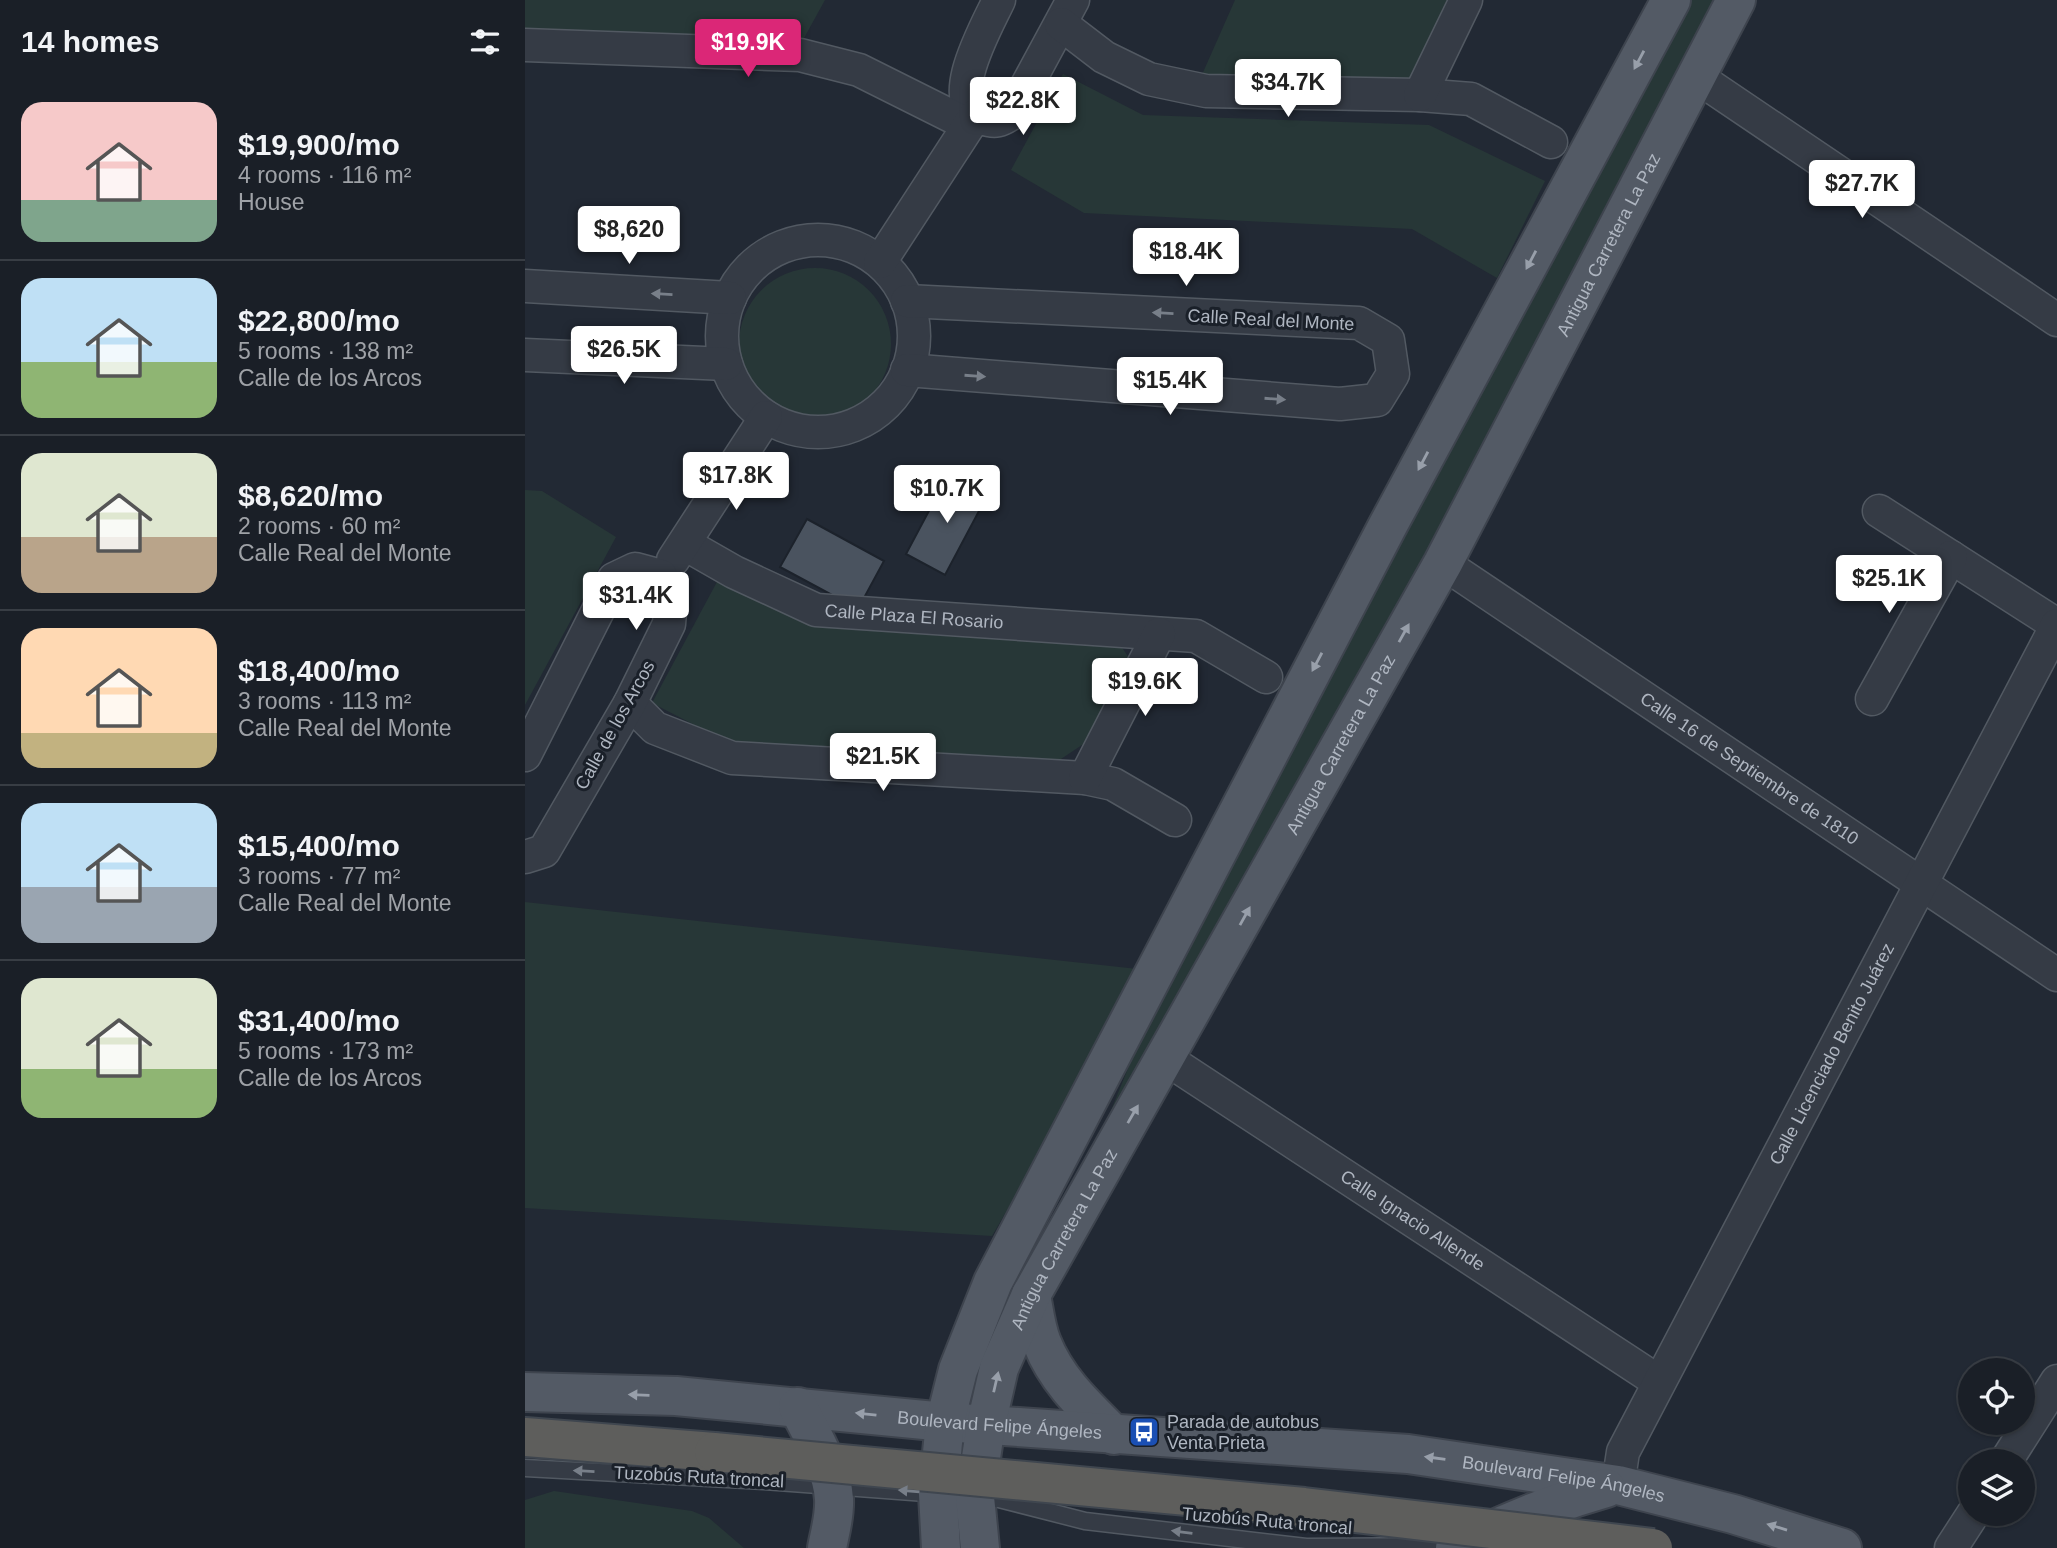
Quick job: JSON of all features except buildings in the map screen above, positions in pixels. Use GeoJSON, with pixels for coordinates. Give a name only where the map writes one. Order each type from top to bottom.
{"type":"FeatureCollection","features":[{"type":"Feature","properties":{"kind":"highway"},"geometry":{"type":"LineString","coordinates":[[525,1437],[727,1453],[1304,1507],[1653,1548]]}},
{"type":"Feature","properties":{"kind":"highway"},"geometry":{"type":"LineString","coordinates":[[1548,1548],[1606,1541]]}},
{"type":"Feature","properties":{"kind":"main road"},"geometry":{"type":"LineString","coordinates":[[979,1548],[945,1422],[958,1370],[993,1282],[1394,515],[1671,0]]}},
{"type":"Feature","properties":{"kind":"main road","name":"Antigua Carretera La Paz"},"geometry":{"type":"LineString","coordinates":[[965,1496],[999,1368],[1031,1295],[1443,563],[1736,0]]}},
{"type":"Feature","properties":{"kind":"main road"},"geometry":{"type":"LineString","coordinates":[[1031,1295],[1041,1342],[1055,1368],[1068,1388],[1114,1434]]}},
{"type":"Feature","properties":{"kind":"main road","name":"Boulevard Felipe Ángeles"},"geometry":{"type":"LineString","coordinates":[[525,1392],[676,1396],[945,1422],[1408,1454],[1618,1485],[1733,1514],[1842,1548]]}},
{"type":"Feature","properties":{"kind":"main road"},"geometry":{"type":"LineString","coordinates":[[798,1407],[832,1485],[833,1517],[827,1548]]}},
{"type":"Feature","properties":{"kind":"main road"},"geometry":{"type":"LineString","coordinates":[[1462,1545],[1505,1523],[1563,1500],[1618,1485]]}},
{"type":"Feature","properties":{"kind":"main road"},"geometry":{"type":"LineString","coordinates":[[941,1548],[965,1496]]}},
{"type":"Feature","properties":{"kind":"street"},"geometry":{"type":"LineString","coordinates":[[972,120],[964,89],[968,71],[999,0]]}},
{"type":"Feature","properties":{"kind":"street"},"geometry":{"type":"LineString","coordinates":[[1420,95],[1466,0]]}},
{"type":"Feature","properties":{"kind":"street"},"geometry":{"type":"LineString","coordinates":[[525,45],[800,55],[859,69],[972,120],[1001,121],[1012,113],[1067,12],[1104,57],[1149,79],[1206,92],[1420,95],[1471,99],[1551,142]]}},
{"type":"Feature","properties":{"kind":"street"},"geometry":{"type":"LineString","coordinates":[[1696,76],[2057,320]]}},
{"type":"Feature","properties":{"kind":"street"},"geometry":{"type":"LineString","coordinates":[[880,262],[972,120]]}},
{"type":"Feature","properties":{"kind":"street"},"geometry":{"type":"LineString","coordinates":[[818,240],[840,242],[861,250],[880,262],[896,280],[908,301],[913,324],[913,348],[907,370],[893,395],[873,415],[848,428],[820,432],[791,429],[766,417],[748,402],[735,385],[726,364],[723,319],[730,298],[741,279],[756,262],[775,250],[796,242],[818,240]]}},
{"type":"Feature","properties":{"kind":"street"},"geometry":{"type":"LineString","coordinates":[[525,286],[730,298]]}},
{"type":"Feature","properties":{"kind":"street","name":"Calle Real del Monte"},"geometry":{"type":"LineString","coordinates":[[907,370],[1340,404],[1377,400],[1393,374],[1388,340],[1359,323],[908,301]]}},
{"type":"Feature","properties":{"kind":"street"},"geometry":{"type":"LineString","coordinates":[[525,355],[726,364]]}},
{"type":"Feature","properties":{"kind":"street"},"geometry":{"type":"LineString","coordinates":[[525,755],[614,579],[635,569],[661,576],[685,544],[766,417]]}},
{"type":"Feature","properties":{"kind":"street"},"geometry":{"type":"LineString","coordinates":[[1879,511],[2057,625]]}},
{"type":"Feature","properties":{"kind":"street","name":"Calle Plaza El Rosario"},"geometry":{"type":"LineString","coordinates":[[685,544],[734,572],[816,610],[1196,636],[1266,677]]}},
{"type":"Feature","properties":{"kind":"street"},"geometry":{"type":"LineString","coordinates":[[1872,699],[1951,557]]}},
{"type":"Feature","properties":{"kind":"street","name":"Calle 16 de Septiembre de 1810"},"geometry":{"type":"LineString","coordinates":[[1443,563],[2057,975]]}},
{"type":"Feature","properties":{"kind":"street","name":"Calle de los Arcos"},"geometry":{"type":"LineString","coordinates":[[525,857],[544,851],[630,703],[669,625],[671,599],[661,576]]}},
{"type":"Feature","properties":{"kind":"street","name":"Calle Licenciado Benito Juárez"},"geometry":{"type":"LineString","coordinates":[[1618,1485],[1623,1452],[2057,625]]}},
{"type":"Feature","properties":{"kind":"street"},"geometry":{"type":"LineString","coordinates":[[1085,778],[1159,634]]}},
{"type":"Feature","properties":{"kind":"street"},"geometry":{"type":"LineString","coordinates":[[630,703],[655,727],[731,758],[1085,778],[1113,784],[1175,820]]}},
{"type":"Feature","properties":{"kind":"street","name":"Calle Ignacio Allende"},"geometry":{"type":"LineString","coordinates":[[1165,1058],[1660,1382]]}},
{"type":"Feature","properties":{"kind":"street"},"geometry":{"type":"LineString","coordinates":[[2014,1449],[2057,1381]]}},
{"type":"Feature","properties":{"kind":"street"},"geometry":{"type":"LineString","coordinates":[[1951,1548],[1965,1526]]}},
{"type":"Feature","properties":{"kind":"lane","name":"Tuzobús Ruta troncal"},"geometry":{"type":"LineString","coordinates":[[525,1468],[832,1485],[1086,1503]]}},
{"type":"Feature","properties":{"kind":"lane","name":"Tuzobús Ruta troncal"},"geometry":{"type":"LineString","coordinates":[[965,1496],[1085,1521],[1306,1547],[1462,1545],[1548,1548]]}},
{"type":"Feature","properties":{"kind":"lane","name":"Tuzobús Ruta troncal"},"geometry":{"type":"LineString","coordinates":[[1347,1528],[1462,1545]]}},
{"type":"Feature","properties":{"kind":"shaded area"},"geometry":{"type":"Polygon","coordinates":[[[525,0],[825,0],[798,49],[525,38],[525,0]]]}},
{"type":"Feature","properties":{"kind":"shaded area"},"geometry":{"type":"Polygon","coordinates":[[[1235,0],[1464,0],[1420,91],[1197,86],[1235,0]]]}},
{"type":"Feature","properties":{"kind":"shaded area"},"geometry":{"type":"Polygon","coordinates":[[[1691,0],[1713,0],[1307,785],[1085,1175],[1137,1046],[1280,771],[1691,0]]]}},
{"type":"Feature","properties":{"kind":"shaded area"},"geometry":{"type":"Polygon","coordinates":[[[1063,74],[1143,115],[1429,125],[1545,181],[1497,278],[1412,229],[1084,213],[1011,170],[1063,74]]]}},
{"type":"Feature","properties":{"kind":"shaded area"},"geometry":{"type":"Polygon","coordinates":[[[815,268],[844,274],[869,290],[885,315],[891,344],[885,373],[869,398],[844,414],[815,420],[786,414],[761,398],[745,373],[739,344],[745,315],[761,290],[786,274],[815,268]]]}},
{"type":"Feature","properties":{"kind":"shaded area"},"geometry":{"type":"Polygon","coordinates":[[[525,490],[542,491],[616,537],[525,705],[525,490]]]}},
{"type":"Feature","properties":{"kind":"shaded area"},"geometry":{"type":"Polygon","coordinates":[[[718,580],[810,626],[1121,646],[1131,661],[1085,743],[1049,767],[743,750],[652,703],[718,580]]]}},
{"type":"Feature","properties":{"kind":"shaded area"},"geometry":{"type":"Polygon","coordinates":[[[525,902],[1147,970],[992,1236],[525,1208],[525,902]]]}},
{"type":"Feature","properties":{"kind":"shaded area"},"geometry":{"type":"Polygon","coordinates":[[[554,1491],[692,1511],[709,1518],[744,1548],[525,1548],[525,1500],[554,1491]]]}},
{"type":"Feature","properties":{"kind":"place","name":"Parada de autobus Venta Prieta"},"geometry":{"type":"Point","coordinates":[1144,1432]}}]}
